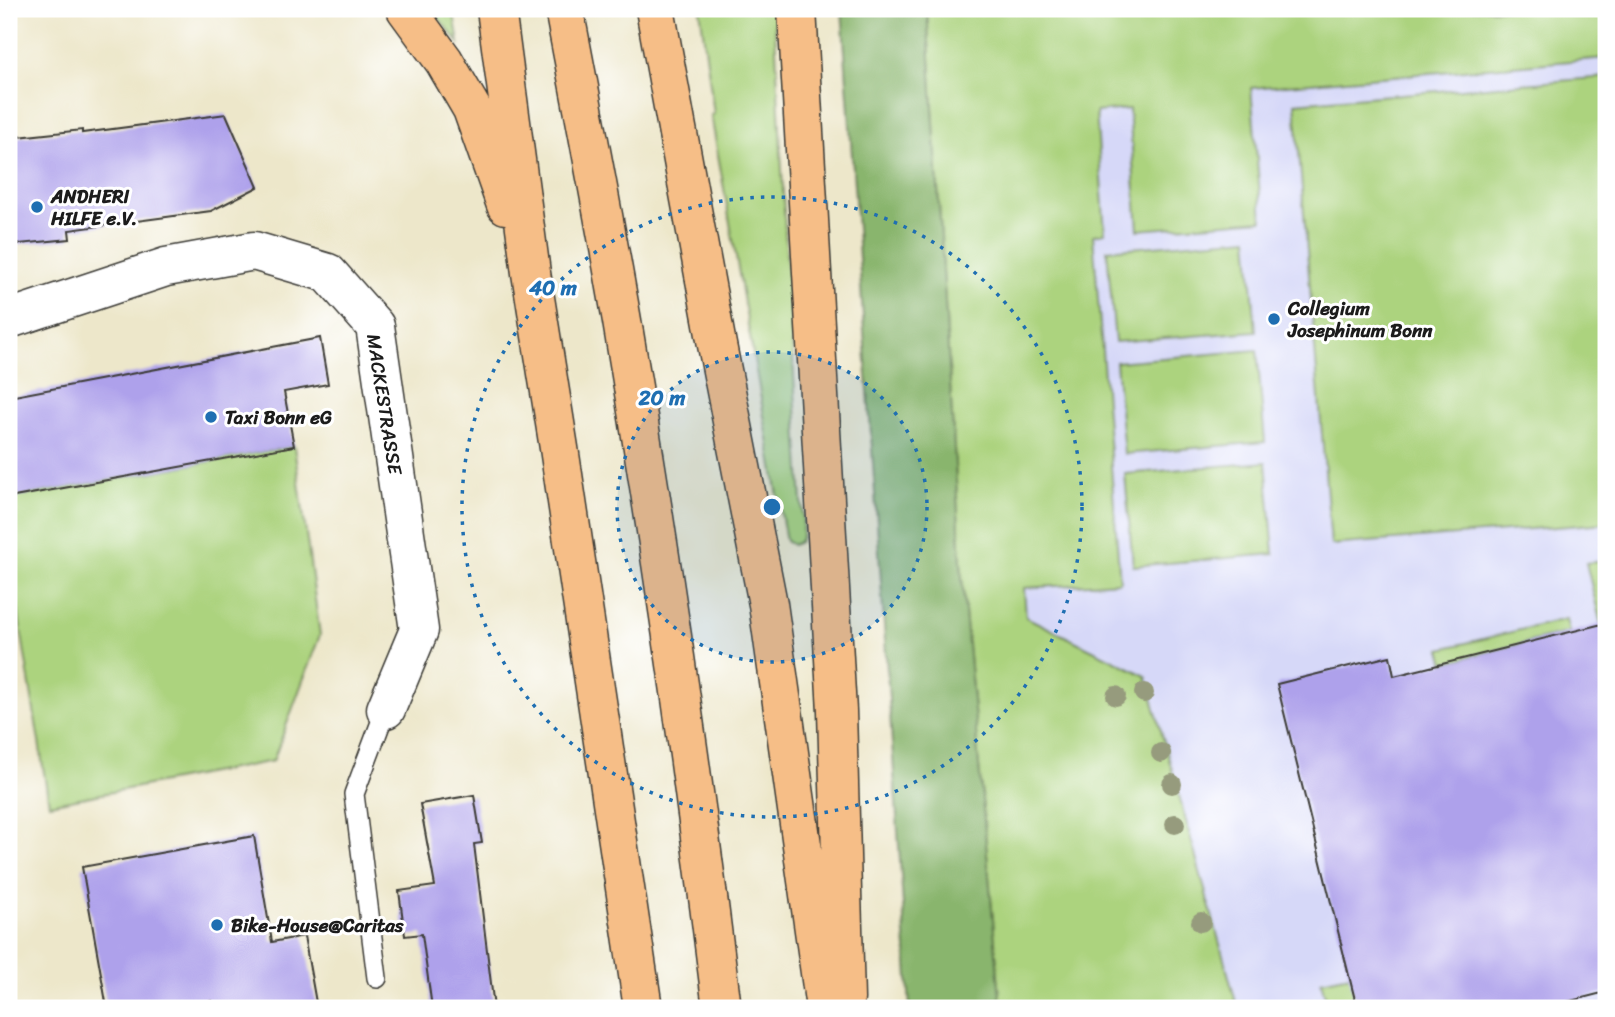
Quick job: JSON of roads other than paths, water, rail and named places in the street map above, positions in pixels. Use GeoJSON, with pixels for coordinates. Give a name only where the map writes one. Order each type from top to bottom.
{"type":"FeatureCollection","features":[{"type":"Feature","properties":{"kind":"highway"},"geometry":{"type":"LineString","coordinates":[[407,9],[443,61],[471,109],[531,273]]}},
{"type":"Feature","properties":{"kind":"highway"},"geometry":{"type":"LineString","coordinates":[[496,9],[531,273],[643,1008]]}},
{"type":"Feature","properties":{"kind":"highway"},"geometry":{"type":"LineString","coordinates":[[564,9],[650,492],[699,824],[722,1008]]}},
{"type":"Feature","properties":{"kind":"highway"},"geometry":{"type":"LineString","coordinates":[[656,9],[717,345],[768,604],[825,1008]]}},
{"type":"Feature","properties":{"kind":"highway"},"geometry":{"type":"LineString","coordinates":[[797,9],[837,711],[846,1008]]}},
{"type":"Feature","properties":{"kind":"street","name":"MACKESTRASSE"},"geometry":{"type":"LineString","coordinates":[[9,319],[166,267],[254,251],[328,273],[374,326],[419,630],[386,709]]}},
{"type":"Feature","properties":{"kind":"lane"},"geometry":{"type":"LineString","coordinates":[[377,978],[354,794],[386,709]]}},
{"type":"Feature","properties":{"kind":"place","name":"ANDHERI HILFE e.V."},"geometry":{"type":"Point","coordinates":[37,207]}},
{"type":"Feature","properties":{"kind":"place","name":"Collegium Josephinum Bonn"},"geometry":{"type":"Point","coordinates":[1274,319]}},
{"type":"Feature","properties":{"kind":"place","name":"Taxi Bonn eG"},"geometry":{"type":"Point","coordinates":[211,417]}},
{"type":"Feature","properties":{"kind":"place","name":"Bike-House@Caritas"},"geometry":{"type":"Point","coordinates":[217,925]}}]}
